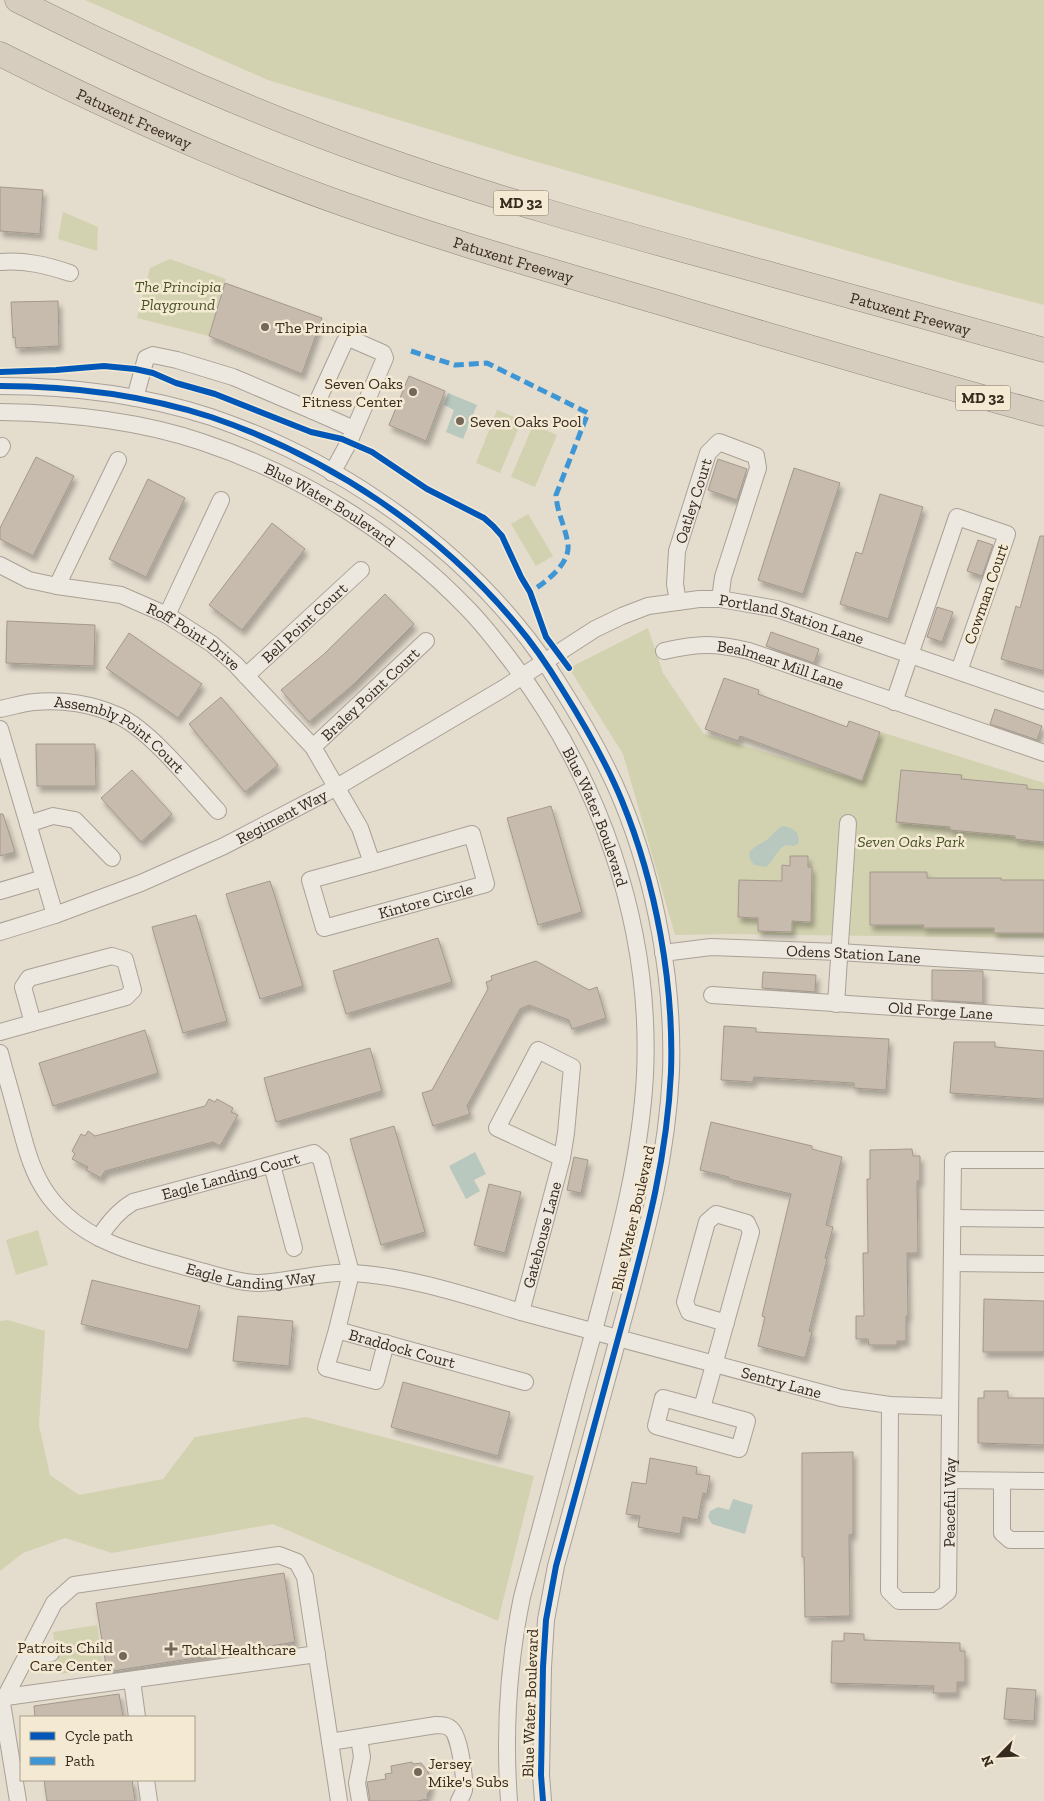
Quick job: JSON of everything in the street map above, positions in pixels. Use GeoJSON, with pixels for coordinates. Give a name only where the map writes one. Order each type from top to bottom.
{"type":"FeatureCollection","features":[{"type":"Feature","properties":{"kind":"highway","name":"Patuxent Freeway"},"geometry":{"type":"LineString","coordinates":[[17,0],[99,42],[185,81],[372,155],[481,191],[646,240],[1044,350]]}},
{"type":"Feature","properties":{"kind":"highway","name":"Patuxent Freeway"},"geometry":{"type":"LineString","coordinates":[[0,54],[155,129],[250,169],[345,205],[458,243],[923,381],[1044,414]]}},
{"type":"Feature","properties":{"kind":"highway"},"geometry":{"type":"LineString","coordinates":[[923,381],[1044,426]]}},
{"type":"Feature","properties":{"kind":"street"},"geometry":{"type":"LineString","coordinates":[[0,262],[18,261],[45,265],[70,273]]}},
{"type":"Feature","properties":{"kind":"street"},"geometry":{"type":"LineString","coordinates":[[313,411],[345,341],[350,339],[383,353],[385,358],[354,429],[332,473]]}},
{"type":"Feature","properties":{"kind":"street"},"geometry":{"type":"LineString","coordinates":[[135,398],[146,358],[153,356],[177,360],[233,376],[354,429]]}},
{"type":"Feature","properties":{"kind":"street","name":"Blue Water Boulevard"},"geometry":{"type":"LineString","coordinates":[[0,386],[46,386],[102,392],[135,398],[210,417],[306,457],[367,493],[410,523],[450,557],[516,624],[545,662],[598,751],[622,800],[640,854],[654,906],[663,953],[668,995],[671,1050],[669,1104],[665,1143],[649,1224],[559,1557],[546,1620],[541,1725],[543,1801]]}},
{"type":"Feature","properties":{"kind":"street","name":"Blue Water Boulevard"},"geometry":{"type":"LineString","coordinates":[[0,412],[52,412],[102,419],[146,427],[202,442],[301,484],[352,514],[394,544],[434,577],[468,609],[522,676],[551,718],[575,760],[598,810],[616,860],[629,910],[643,994],[645,1072],[639,1140],[623,1219],[524,1587],[513,1639],[507,1729],[509,1801]]}},
{"type":"Feature","properties":{"kind":"street","name":"Oatley Court"},"geometry":{"type":"LineString","coordinates":[[678,602],[675,584],[677,551],[708,453],[719,442],[756,456],[758,468],[723,577],[720,599]]}},
{"type":"Feature","properties":{"kind":"street"},"geometry":{"type":"LineString","coordinates":[[57,586],[118,460]]}},
{"type":"Feature","properties":{"kind":"street"},"geometry":{"type":"LineString","coordinates":[[167,614],[221,500]]}},
{"type":"Feature","properties":{"kind":"street","name":"Cowman Court"},"geometry":{"type":"LineString","coordinates":[[910,654],[957,517],[1007,534],[959,671]]}},
{"type":"Feature","properties":{"kind":"street","name":"Roff Point Drive"},"geometry":{"type":"LineString","coordinates":[[0,565],[29,580],[121,595],[167,614],[212,644],[246,676],[313,748],[336,787]]}},
{"type":"Feature","properties":{"kind":"street","name":"Bell Point Court"},"geometry":{"type":"LineString","coordinates":[[246,676],[361,570]]}},
{"type":"Feature","properties":{"kind":"street","name":"Portland Station Lane"},"geometry":{"type":"LineString","coordinates":[[545,662],[595,629],[648,606],[699,599],[720,599],[777,609],[1044,700]]}},
{"type":"Feature","properties":{"kind":"street","name":"Braley Point Court"},"geometry":{"type":"LineString","coordinates":[[313,748],[426,641]]}},
{"type":"Feature","properties":{"kind":"street","name":"Bealmear Mill Lane"},"geometry":{"type":"LineString","coordinates":[[664,651],[694,645],[723,645],[750,651],[1044,752]]}},
{"type":"Feature","properties":{"kind":"street"},"geometry":{"type":"LineString","coordinates":[[894,702],[910,654]]}},
{"type":"Feature","properties":{"kind":"street","name":"Regiment Way"},"geometry":{"type":"LineString","coordinates":[[0,932],[55,915],[142,883],[216,850],[336,787],[545,662]]}},
{"type":"Feature","properties":{"kind":"street","name":"Assembly Point Court"},"geometry":{"type":"LineString","coordinates":[[0,709],[33,702],[64,702],[97,708],[120,717],[141,731],[160,749],[218,811]]}},
{"type":"Feature","properties":{"kind":"street"},"geometry":{"type":"LineString","coordinates":[[0,729],[6,774],[28,824],[55,915]]}},
{"type":"Feature","properties":{"kind":"street"},"geometry":{"type":"LineString","coordinates":[[336,787],[360,828],[372,863]]}},
{"type":"Feature","properties":{"kind":"street"},"geometry":{"type":"LineString","coordinates":[[28,824],[53,816],[75,820],[112,858]]}},
{"type":"Feature","properties":{"kind":"street"},"geometry":{"type":"LineString","coordinates":[[836,1004],[848,823]]}},
{"type":"Feature","properties":{"kind":"street","name":"Kintore Circle"},"geometry":{"type":"LineString","coordinates":[[472,834],[486,884],[324,928],[310,880],[372,863],[472,834]]}},
{"type":"Feature","properties":{"kind":"street"},"geometry":{"type":"LineString","coordinates":[[0,891],[44,878]]}},
{"type":"Feature","properties":{"kind":"street","name":"Odens Station Lane"},"geometry":{"type":"LineString","coordinates":[[663,953],[710,947],[839,952],[1044,965]]}},
{"type":"Feature","properties":{"kind":"street"},"geometry":{"type":"LineString","coordinates":[[0,1032],[126,998],[133,990],[125,960],[112,956],[29,978],[23,987],[33,1023]]}},
{"type":"Feature","properties":{"kind":"street","name":"Old Forge Lane"},"geometry":{"type":"LineString","coordinates":[[712,995],[1044,1017]]}},
{"type":"Feature","properties":{"kind":"street","name":"Gatehouse Lane"},"geometry":{"type":"LineString","coordinates":[[521,1312],[562,1158],[572,1067],[538,1050],[497,1128],[562,1158]]}},
{"type":"Feature","properties":{"kind":"street","name":"Eagle Landing Way"},"geometry":{"type":"LineString","coordinates":[[0,1053],[30,1159],[37,1177],[60,1209],[73,1223],[127,1251],[229,1279],[258,1283],[322,1274],[351,1273],[392,1278],[618,1338]]}},
{"type":"Feature","properties":{"kind":"street","name":"Eagle Landing Court"},"geometry":{"type":"LineString","coordinates":[[99,1238],[122,1208],[133,1202],[314,1154],[321,1159],[351,1273]]}},
{"type":"Feature","properties":{"kind":"street","name":"Peaceful Way"},"geometry":{"type":"LineString","coordinates":[[890,1405],[889,1591],[899,1600],[938,1601],[948,1592],[953,1160],[1044,1160]]}},
{"type":"Feature","properties":{"kind":"street"},"geometry":{"type":"LineString","coordinates":[[272,1165],[294,1248]]}},
{"type":"Feature","properties":{"kind":"street"},"geometry":{"type":"LineString","coordinates":[[702,1408],[715,1364],[751,1232],[748,1223],[716,1214],[708,1222],[685,1302],[690,1312],[726,1323]]}},
{"type":"Feature","properties":{"kind":"street"},"geometry":{"type":"LineString","coordinates":[[953,1218],[1044,1219]]}},
{"type":"Feature","properties":{"kind":"street"},"geometry":{"type":"LineString","coordinates":[[952,1263],[1044,1264]]}},
{"type":"Feature","properties":{"kind":"street","name":"Braddock Court"},"geometry":{"type":"LineString","coordinates":[[351,1273],[337,1330],[525,1382]]}},
{"type":"Feature","properties":{"kind":"street"},"geometry":{"type":"LineString","coordinates":[[337,1330],[326,1368],[376,1381],[386,1343]]}},
{"type":"Feature","properties":{"kind":"street","name":"Sentry Lane"},"geometry":{"type":"LineString","coordinates":[[618,1338],[841,1398],[890,1405],[950,1406]]}},
{"type":"Feature","properties":{"kind":"street"},"geometry":{"type":"LineString","coordinates":[[663,1398],[702,1408],[747,1421],[739,1449],[656,1426],[663,1398]]}},
{"type":"Feature","properties":{"kind":"street"},"geometry":{"type":"LineString","coordinates":[[949,1480],[1044,1481]]}},
{"type":"Feature","properties":{"kind":"street"},"geometry":{"type":"LineString","coordinates":[[1002,1481],[1002,1533],[1010,1540],[1044,1540]]}},
{"type":"Feature","properties":{"kind":"street"},"geometry":{"type":"LineString","coordinates":[[18,1801],[3,1702],[54,1603],[74,1585],[279,1555],[297,1562],[305,1577],[339,1801]]}},
{"type":"Feature","properties":{"kind":"street"},"geometry":{"type":"LineString","coordinates":[[26,1657],[50,1653]]}},
{"type":"Feature","properties":{"kind":"street"},"geometry":{"type":"LineString","coordinates":[[3,1702],[132,1680],[317,1654]]}},
{"type":"Feature","properties":{"kind":"street"},"geometry":{"type":"LineString","coordinates":[[132,1680],[137,1716]]}},
{"type":"Feature","properties":{"kind":"street"},"geometry":{"type":"LineString","coordinates":[[330,1742],[446,1725],[453,1730],[457,1737],[464,1782],[464,1792],[459,1801]]}},
{"type":"Feature","properties":{"kind":"street"},"geometry":{"type":"LineString","coordinates":[[359,1738],[362,1757],[357,1783],[360,1801]]}},
{"type":"Feature","properties":{"kind":"street"},"geometry":{"type":"LineString","coordinates":[[146,1781],[150,1801]]}},
{"type":"Feature","properties":{"kind":"green space"},"geometry":{"type":"Polygon","coordinates":[[[85,0],[1044,0],[1044,305],[523,158],[268,80],[85,0]]]}},
{"type":"Feature","properties":{"kind":"green space"},"geometry":{"type":"Polygon","coordinates":[[[63,212],[98,227],[97,251],[58,239],[63,212]]]}},
{"type":"Feature","properties":{"kind":"green space","name":"The Principia Playground"},"geometry":{"type":"Polygon","coordinates":[[[170,259],[226,279],[209,336],[137,318],[150,268],[170,259]]]}},
{"type":"Feature","properties":{"kind":"green space"},"geometry":{"type":"Polygon","coordinates":[[[497,410],[522,420],[500,473],[476,463],[497,410]]]}},
{"type":"Feature","properties":{"kind":"green space"},"geometry":{"type":"Polygon","coordinates":[[[533,425],[557,435],[535,487],[511,477],[533,425]]]}},
{"type":"Feature","properties":{"kind":"green space"},"geometry":{"type":"Polygon","coordinates":[[[528,514],[553,556],[536,566],[511,524],[528,514]]]}},
{"type":"Feature","properties":{"kind":"green space","name":"Seven Oaks Park"},"geometry":{"type":"Polygon","coordinates":[[[648,628],[663,673],[704,734],[842,775],[881,732],[1044,783],[1044,938],[675,935],[623,754],[569,668],[648,628]]]}},
{"type":"Feature","properties":{"kind":"green space"},"geometry":{"type":"Polygon","coordinates":[[[38,1230],[48,1265],[16,1275],[6,1240],[38,1230]]]}},
{"type":"Feature","properties":{"kind":"green space"},"geometry":{"type":"Polygon","coordinates":[[[8,1320],[45,1331],[39,1425],[50,1475],[79,1495],[163,1479],[195,1437],[306,1417],[534,1476],[498,1621],[273,1524],[112,1553],[65,1538],[23,1553],[0,1571],[0,1321],[8,1320]]]}},
{"type":"Feature","properties":{"kind":"green space"},"geometry":{"type":"Polygon","coordinates":[[[97,1625],[103,1668],[60,1674],[53,1632],[97,1625]]]}},
{"type":"Feature","properties":{"kind":"shaded area","name":"Seven Oaks Pool"},"geometry":{"type":"Polygon","coordinates":[[[448,393],[477,405],[463,439],[446,432],[454,410],[444,405],[448,393]]]}},
{"type":"Feature","properties":{"kind":"shaded area"},"geometry":{"type":"Polygon","coordinates":[[[782,826],[797,833],[799,836],[798,844],[793,846],[785,845],[766,867],[754,865],[749,853],[782,826]]]}},
{"type":"Feature","properties":{"kind":"shaded area"},"geometry":{"type":"Polygon","coordinates":[[[475,1152],[486,1174],[474,1180],[480,1191],[466,1199],[449,1166],[475,1152]]]}},
{"type":"Feature","properties":{"kind":"shaded area"},"geometry":{"type":"Polygon","coordinates":[[[733,1499],[753,1505],[745,1534],[712,1524],[708,1517],[710,1511],[718,1507],[729,1510],[733,1499]]]}},
{"type":"Feature","properties":{"kind":"building"},"geometry":{"type":"Polygon","coordinates":[[[0,187],[43,190],[40,234],[0,231],[0,187]]]}},
{"type":"Feature","properties":{"kind":"building","name":"The Principia"},"geometry":{"type":"Polygon","coordinates":[[[225,283],[322,318],[302,374],[209,336],[225,283]]]}},
{"type":"Feature","properties":{"kind":"building"},"geometry":{"type":"Polygon","coordinates":[[[58,301],[59,346],[16,348],[15,337],[13,338],[11,302],[58,301]]]}},
{"type":"Feature","properties":{"kind":"building"},"geometry":{"type":"Polygon","coordinates":[[[409,376],[445,391],[426,441],[389,425],[409,376]]]}},
{"type":"Feature","properties":{"kind":"building"},"geometry":{"type":"Polygon","coordinates":[[[36,457],[74,476],[33,556],[0,539],[0,528],[36,457]]]}},
{"type":"Feature","properties":{"kind":"building"},"geometry":{"type":"Polygon","coordinates":[[[718,459],[747,469],[737,500],[708,490],[718,459]]]}},
{"type":"Feature","properties":{"kind":"building"},"geometry":{"type":"Polygon","coordinates":[[[794,468],[840,483],[803,594],[758,580],[794,468]]]}},
{"type":"Feature","properties":{"kind":"building"},"geometry":{"type":"Polygon","coordinates":[[[148,479],[185,498],[146,577],[109,559],[148,479]]]}},
{"type":"Feature","properties":{"kind":"building"},"geometry":{"type":"Polygon","coordinates":[[[880,494],[923,507],[888,619],[840,604],[856,552],[862,554],[880,494]]]}},
{"type":"Feature","properties":{"kind":"building"},"geometry":{"type":"Polygon","coordinates":[[[272,523],[305,549],[242,630],[209,605],[272,523]]]}},
{"type":"Feature","properties":{"kind":"building"},"geometry":{"type":"Polygon","coordinates":[[[1040,536],[1044,536],[1044,671],[1001,659],[1016,606],[1020,608],[1040,536]]]}},
{"type":"Feature","properties":{"kind":"building"},"geometry":{"type":"Polygon","coordinates":[[[978,540],[993,545],[982,576],[967,571],[978,540]]]}},
{"type":"Feature","properties":{"kind":"building"},"geometry":{"type":"Polygon","coordinates":[[[385,594],[414,624],[354,684],[309,722],[281,690],[324,654],[385,594]]]}},
{"type":"Feature","properties":{"kind":"building"},"geometry":{"type":"Polygon","coordinates":[[[937,607],[953,612],[942,642],[927,637],[937,607]]]}},
{"type":"Feature","properties":{"kind":"building"},"geometry":{"type":"Polygon","coordinates":[[[7,621],[95,625],[94,666],[6,663],[7,621]]]}},
{"type":"Feature","properties":{"kind":"building"},"geometry":{"type":"Polygon","coordinates":[[[771,632],[819,649],[814,663],[766,646],[771,632]]]}},
{"type":"Feature","properties":{"kind":"building"},"geometry":{"type":"Polygon","coordinates":[[[129,633],[202,684],[178,718],[106,668],[129,633]]]}},
{"type":"Feature","properties":{"kind":"building"},"geometry":{"type":"Polygon","coordinates":[[[724,678],[759,690],[758,694],[847,727],[849,721],[880,732],[862,781],[740,736],[738,741],[705,729],[724,678]]]}},
{"type":"Feature","properties":{"kind":"building"},"geometry":{"type":"Polygon","coordinates":[[[221,697],[278,765],[245,792],[189,724],[221,697]]]}},
{"type":"Feature","properties":{"kind":"building"},"geometry":{"type":"Polygon","coordinates":[[[995,709],[1042,726],[1037,740],[990,724],[995,709]]]}},
{"type":"Feature","properties":{"kind":"building"},"geometry":{"type":"Polygon","coordinates":[[[36,744],[95,744],[96,786],[37,786],[36,744]]]}},
{"type":"Feature","properties":{"kind":"building"},"geometry":{"type":"Polygon","coordinates":[[[132,770],[172,814],[141,842],[101,798],[132,770]]]}},
{"type":"Feature","properties":{"kind":"building"},"geometry":{"type":"Polygon","coordinates":[[[901,770],[962,775],[961,779],[1027,785],[1027,789],[1044,790],[1044,842],[1015,839],[1015,836],[950,830],[950,827],[896,822],[901,770]]]}},
{"type":"Feature","properties":{"kind":"building"},"geometry":{"type":"Polygon","coordinates":[[[551,806],[582,912],[538,925],[507,818],[551,806]]]}},
{"type":"Feature","properties":{"kind":"building"},"geometry":{"type":"Polygon","coordinates":[[[0,814],[3,814],[15,852],[0,856],[0,814]]]}},
{"type":"Feature","properties":{"kind":"building"},"geometry":{"type":"Polygon","coordinates":[[[790,856],[808,856],[808,867],[812,867],[811,922],[792,921],[792,932],[758,931],[758,918],[738,917],[739,880],[782,881],[782,865],[790,866],[790,856]]]}},
{"type":"Feature","properties":{"kind":"building"},"geometry":{"type":"Polygon","coordinates":[[[870,872],[927,872],[927,878],[1044,880],[1044,933],[994,933],[994,928],[923,928],[924,925],[870,925],[870,872]]]}},
{"type":"Feature","properties":{"kind":"building"},"geometry":{"type":"Polygon","coordinates":[[[270,881],[303,986],[260,999],[226,894],[270,881]]]}},
{"type":"Feature","properties":{"kind":"building"},"geometry":{"type":"Polygon","coordinates":[[[196,915],[227,1021],[183,1033],[152,927],[196,915]]]}},
{"type":"Feature","properties":{"kind":"building"},"geometry":{"type":"Polygon","coordinates":[[[438,938],[452,982],[346,1014],[333,971],[438,938]]]}},
{"type":"Feature","properties":{"kind":"building"},"geometry":{"type":"Polygon","coordinates":[[[536,961],[589,990],[597,987],[606,1018],[572,1029],[569,1020],[529,1005],[520,1009],[467,1106],[470,1114],[433,1126],[422,1093],[432,1090],[488,989],[486,982],[492,980],[491,976],[536,961]]]}},
{"type":"Feature","properties":{"kind":"building"},"geometry":{"type":"Polygon","coordinates":[[[932,970],[983,971],[983,1003],[932,1000],[932,970]]]}},
{"type":"Feature","properties":{"kind":"building"},"geometry":{"type":"Polygon","coordinates":[[[763,972],[816,975],[815,992],[762,988],[763,972]]]}},
{"type":"Feature","properties":{"kind":"building"},"geometry":{"type":"Polygon","coordinates":[[[724,1026],[756,1028],[756,1032],[889,1039],[886,1090],[854,1088],[854,1083],[754,1077],[753,1082],[721,1080],[724,1026]]]}},
{"type":"Feature","properties":{"kind":"building"},"geometry":{"type":"Polygon","coordinates":[[[145,1030],[158,1073],[53,1106],[39,1063],[145,1030]]]}},
{"type":"Feature","properties":{"kind":"building"},"geometry":{"type":"Polygon","coordinates":[[[954,1042],[995,1042],[995,1047],[1044,1051],[1044,1099],[950,1093],[954,1042]]]}},
{"type":"Feature","properties":{"kind":"building"},"geometry":{"type":"Polygon","coordinates":[[[370,1048],[382,1091],[276,1122],[264,1078],[370,1048]]]}},
{"type":"Feature","properties":{"kind":"building"},"geometry":{"type":"Polygon","coordinates":[[[209,1099],[215,1102],[217,1099],[233,1108],[231,1112],[238,1115],[220,1146],[213,1142],[105,1171],[101,1178],[86,1170],[88,1167],[72,1159],[75,1154],[72,1151],[81,1134],[85,1136],[88,1131],[95,1136],[205,1106],[209,1099]]]}},
{"type":"Feature","properties":{"kind":"building"},"geometry":{"type":"Polygon","coordinates":[[[711,1122],[812,1146],[812,1149],[842,1157],[826,1225],[833,1227],[809,1331],[812,1332],[805,1358],[758,1346],[765,1317],[762,1316],[791,1194],[700,1170],[711,1122]]]}},
{"type":"Feature","properties":{"kind":"building"},"geometry":{"type":"Polygon","coordinates":[[[394,1126],[425,1232],[381,1245],[350,1139],[394,1126]]]}},
{"type":"Feature","properties":{"kind":"building"},"geometry":{"type":"Polygon","coordinates":[[[912,1149],[913,1156],[920,1156],[920,1181],[917,1181],[918,1253],[907,1253],[908,1316],[906,1316],[906,1341],[897,1341],[897,1345],[869,1345],[868,1339],[856,1339],[856,1316],[864,1316],[863,1253],[868,1253],[867,1179],[870,1179],[870,1150],[912,1149]]]}},
{"type":"Feature","properties":{"kind":"building"},"geometry":{"type":"Polygon","coordinates":[[[574,1157],[588,1160],[581,1193],[567,1190],[574,1157]]]}},
{"type":"Feature","properties":{"kind":"building"},"geometry":{"type":"Polygon","coordinates":[[[489,1184],[521,1192],[505,1253],[474,1245],[489,1184]]]}},
{"type":"Feature","properties":{"kind":"building"},"geometry":{"type":"Polygon","coordinates":[[[92,1280],[200,1306],[188,1350],[81,1324],[92,1280]]]}},
{"type":"Feature","properties":{"kind":"building"},"geometry":{"type":"Polygon","coordinates":[[[984,1299],[1044,1301],[1044,1352],[983,1352],[984,1299]]]}},
{"type":"Feature","properties":{"kind":"building"},"geometry":{"type":"Polygon","coordinates":[[[238,1316],[293,1321],[289,1366],[233,1361],[238,1316]]]}},
{"type":"Feature","properties":{"kind":"building"},"geometry":{"type":"Polygon","coordinates":[[[403,1382],[510,1412],[498,1456],[391,1427],[403,1382]]]}},
{"type":"Feature","properties":{"kind":"building"},"geometry":{"type":"Polygon","coordinates":[[[984,1391],[1008,1391],[1008,1398],[1044,1398],[1044,1445],[978,1443],[978,1398],[984,1398],[984,1391]]]}},
{"type":"Feature","properties":{"kind":"building"},"geometry":{"type":"Polygon","coordinates":[[[853,1452],[853,1534],[849,1535],[850,1616],[805,1617],[804,1557],[802,1557],[802,1453],[853,1452]]]}},
{"type":"Feature","properties":{"kind":"building"},"geometry":{"type":"Polygon","coordinates":[[[650,1458],[697,1467],[696,1474],[710,1476],[707,1494],[703,1493],[698,1520],[683,1517],[680,1534],[638,1527],[640,1516],[626,1514],[632,1482],[646,1484],[650,1458]]]}},
{"type":"Feature","properties":{"kind":"building"},"geometry":{"type":"Polygon","coordinates":[[[284,1573],[295,1642],[107,1672],[96,1603],[284,1573]]]}},
{"type":"Feature","properties":{"kind":"building"},"geometry":{"type":"Polygon","coordinates":[[[844,1633],[864,1634],[864,1640],[960,1643],[960,1651],[965,1651],[965,1682],[957,1682],[957,1693],[933,1693],[934,1686],[831,1683],[832,1641],[844,1641],[844,1633]]]}},
{"type":"Feature","properties":{"kind":"building"},"geometry":{"type":"Polygon","coordinates":[[[1007,1688],[1036,1690],[1034,1721],[1004,1719],[1007,1688]]]}},
{"type":"Feature","properties":{"kind":"building"},"geometry":{"type":"Polygon","coordinates":[[[119,1694],[123,1716],[35,1716],[34,1706],[119,1694]]]}},
{"type":"Feature","properties":{"kind":"building"},"geometry":{"type":"Polygon","coordinates":[[[412,1762],[413,1764],[421,1763],[431,1779],[430,1791],[427,1794],[428,1799],[417,1801],[370,1801],[367,1782],[386,1779],[385,1774],[392,1773],[391,1766],[412,1762]]]}},
{"type":"Feature","properties":{"kind":"building"},"geometry":{"type":"Polygon","coordinates":[[[44,1781],[132,1781],[135,1801],[47,1801],[44,1781]]]}},
{"type":"Feature","properties":{"kind":"marked path"},"geometry":{"type":"LineString","coordinates":[[411,351],[455,365],[487,363],[588,413],[556,495],[567,539],[568,552],[561,566],[543,584],[530,592]]}},
{"type":"Feature","properties":{"kind":"cycle path"},"geometry":{"type":"LineString","coordinates":[[0,372],[104,366],[135,369],[153,373],[176,383],[215,394],[311,432],[342,439],[372,452],[427,489],[484,518],[493,526],[502,536],[530,592],[546,637],[569,668]]}},
{"type":"Feature","properties":{"kind":"cycle path"},"geometry":{"type":"LineString","coordinates":[[0,386],[27,386],[107,393],[185,409],[254,433],[297,453],[338,475],[378,500],[416,527],[451,557],[485,589],[522,632],[546,664],[578,716],[602,758],[622,801],[634,833],[653,900],[666,969],[671,1038],[669,1104],[655,1194],[625,1313],[556,1566],[546,1620],[541,1775],[543,1801]]}},
{"type":"Feature","properties":{"kind":"place","name":"The Principia"},"geometry":{"type":"Point","coordinates":[265,327]}},
{"type":"Feature","properties":{"kind":"place","name":"Seven Oaks Fitness Center"},"geometry":{"type":"Point","coordinates":[413,392]}},
{"type":"Feature","properties":{"kind":"place","name":"Seven Oaks Pool"},"geometry":{"type":"Point","coordinates":[460,421]}},
{"type":"Feature","properties":{"kind":"place","name":"Total Healthcare"},"geometry":{"type":"Point","coordinates":[171,1649]}},
{"type":"Feature","properties":{"kind":"place","name":"Patroits Child Care Center"},"geometry":{"type":"Point","coordinates":[123,1656]}},
{"type":"Feature","properties":{"kind":"place","name":"Jersey Mike's Subs"},"geometry":{"type":"Point","coordinates":[418,1772]}}]}
